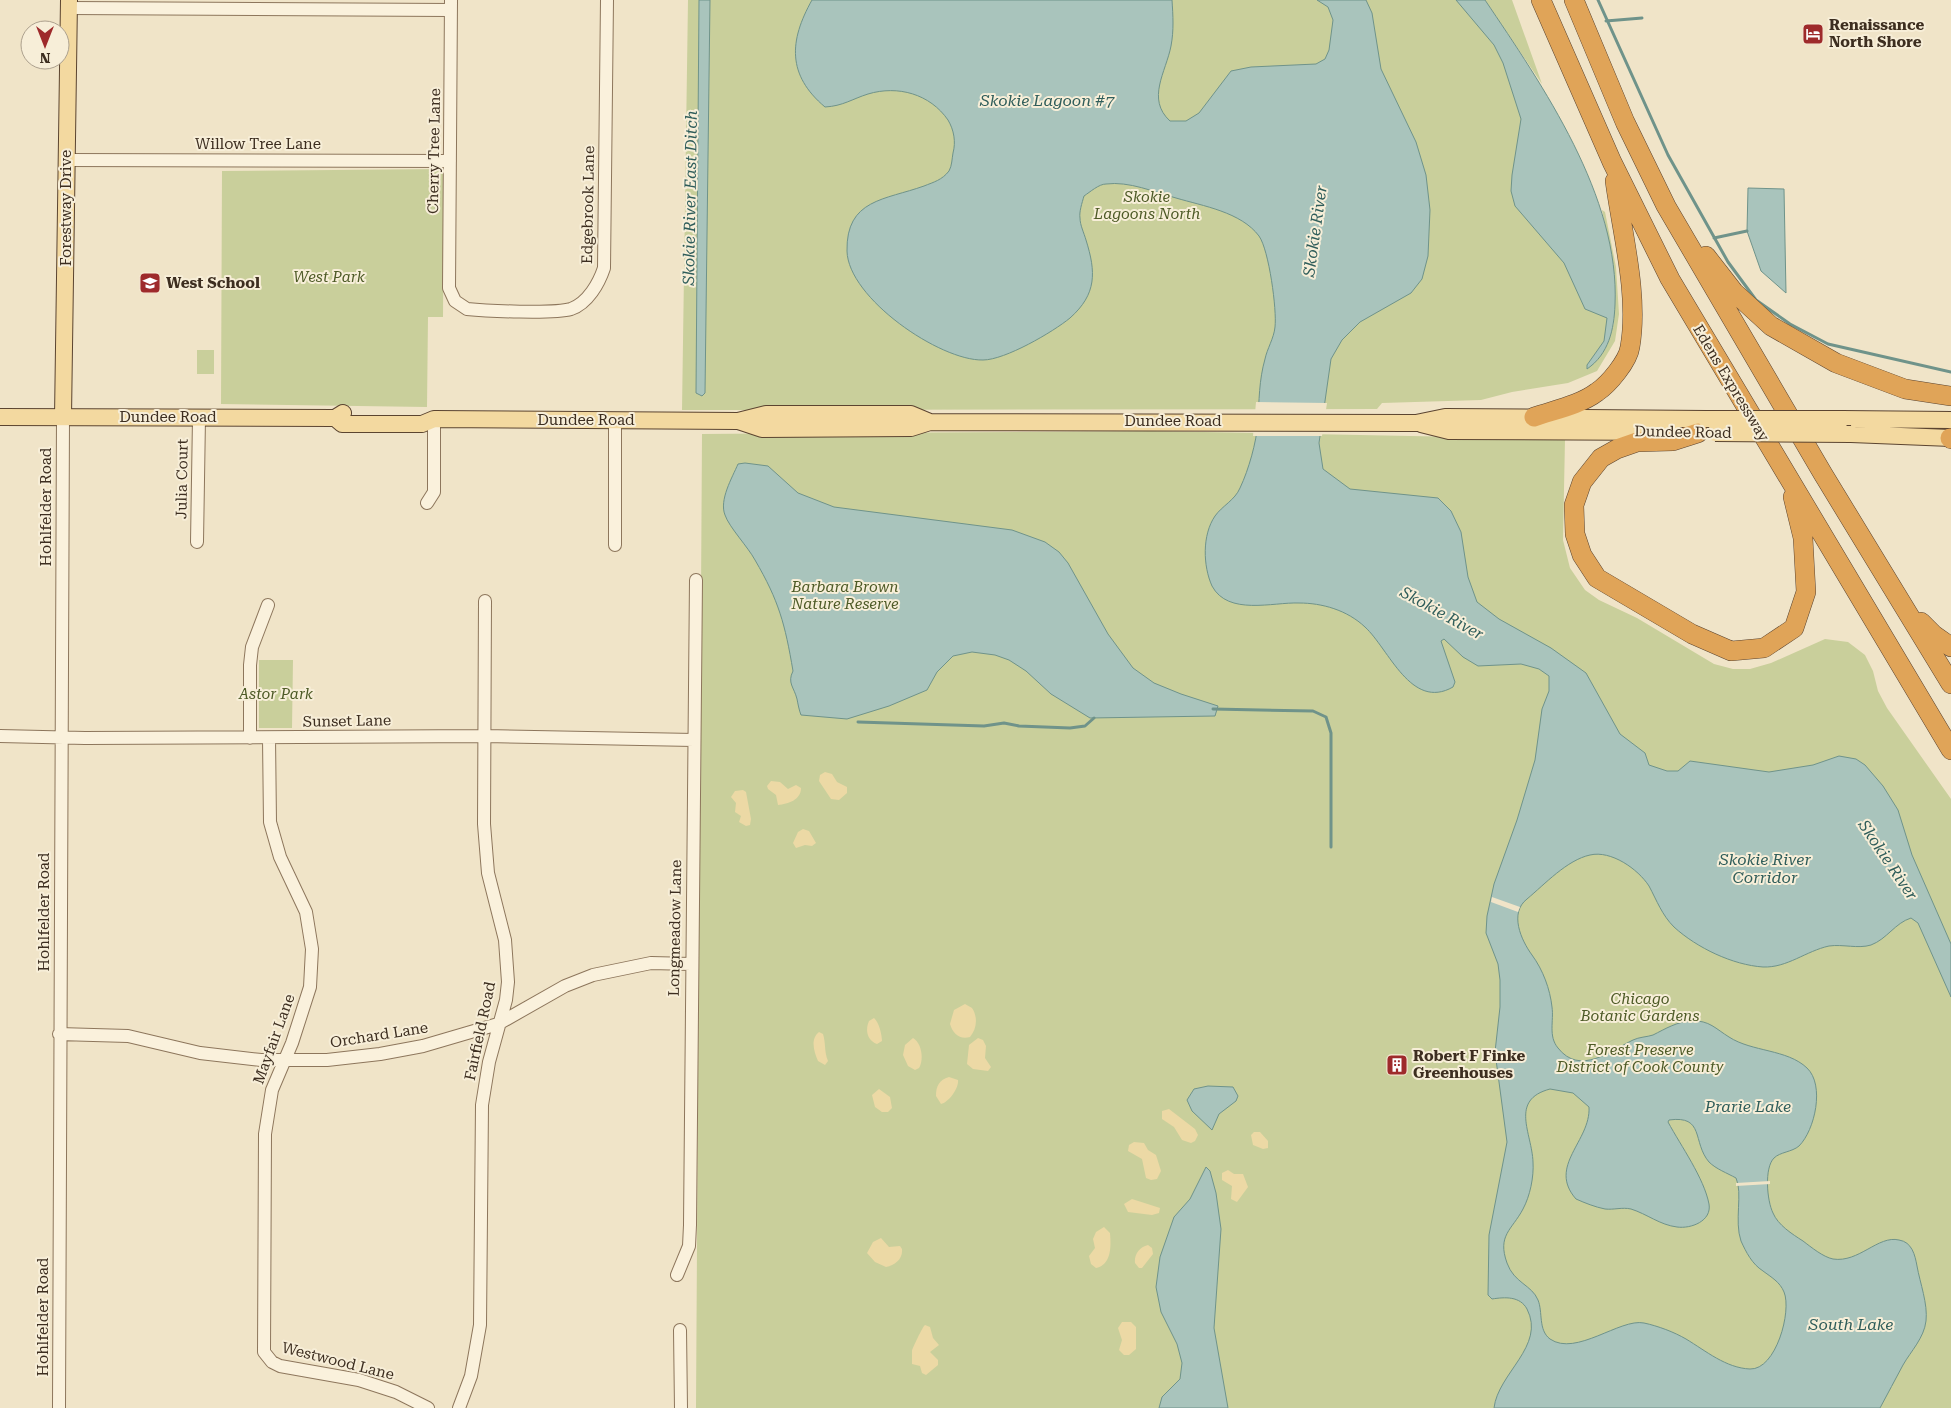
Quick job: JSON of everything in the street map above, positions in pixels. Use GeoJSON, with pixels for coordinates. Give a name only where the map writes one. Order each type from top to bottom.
{"type":"FeatureCollection","features":[{"type":"Feature","properties":{"kind":"highway","name":"Edens Expressway"},"geometry":{"type":"LineString","coordinates":[[1541,0],[1612,162],[1670,279],[1951,750]]}},
{"type":"Feature","properties":{"kind":"highway"},"geometry":{"type":"LineString","coordinates":[[1574,0],[1625,122],[1666,206],[1823,474],[1951,684]]}},
{"type":"Feature","properties":{"kind":"highway"},"geometry":{"type":"LineString","coordinates":[[1534,417],[1578,402],[1596,393],[1612,379],[1630,349],[1633,300],[1612,162]]}},
{"type":"Feature","properties":{"kind":"highway"},"geometry":{"type":"LineString","coordinates":[[1666,206],[1734,292],[1771,326],[1836,363],[1905,389],[1951,396]]}},
{"type":"Feature","properties":{"kind":"highway"},"geometry":{"type":"LineString","coordinates":[[1706,428],[1673,440],[1637,442],[1601,458],[1582,482],[1574,505],[1576,534],[1582,555],[1597,578],[1692,634],[1731,651],[1764,648],[1794,628],[1806,592],[1802,538],[1790,481]]}},
{"type":"Feature","properties":{"kind":"highway"},"geometry":{"type":"LineString","coordinates":[[1903,603],[1934,635],[1951,646]]}},
{"type":"Feature","properties":{"kind":"main road","name":"Forestway Drive"},"geometry":{"type":"LineString","coordinates":[[63,417],[69,4]]}},
{"type":"Feature","properties":{"kind":"main road","name":"Dundee Road"},"geometry":{"type":"LineString","coordinates":[[0,416],[335,418],[342,424],[422,424],[434,419],[738,421],[766,414],[911,414],[930,422],[1231,421],[1416,423],[1448,430],[1706,428],[1842,419],[1951,434]]}},
{"type":"Feature","properties":{"kind":"main road","name":"Dundee Road"},"geometry":{"type":"LineString","coordinates":[[1416,423],[1445,417],[1534,417],[1706,428],[1851,434],[1951,434]]}},
{"type":"Feature","properties":{"kind":"street","name":"Edgebrook Lane"},"geometry":{"type":"LineString","coordinates":[[455,301],[467,309],[477,310],[556,311],[571,309],[587,298],[601,278],[605,257],[607,0]]}},
{"type":"Feature","properties":{"kind":"street"},"geometry":{"type":"LineString","coordinates":[[69,4],[451,5]]}},
{"type":"Feature","properties":{"kind":"street","name":"Cherry Tree Lane"},"geometry":{"type":"LineString","coordinates":[[451,5],[448,280],[449,288],[455,301]]}},
{"type":"Feature","properties":{"kind":"street","name":"Willow Tree Lane"},"geometry":{"type":"LineString","coordinates":[[66,160],[450,161]]}},
{"type":"Feature","properties":{"kind":"street","name":"Hohlfelder Road"},"geometry":{"type":"LineString","coordinates":[[59,1408],[59,1034],[63,417]]}},
{"type":"Feature","properties":{"kind":"street","name":"Julia Court"},"geometry":{"type":"LineString","coordinates":[[197,542],[199,418]]}},
{"type":"Feature","properties":{"kind":"street"},"geometry":{"type":"LineString","coordinates":[[427,503],[432,498],[434,486],[434,419]]}},
{"type":"Feature","properties":{"kind":"street"},"geometry":{"type":"LineString","coordinates":[[615,420],[615,545]]}},
{"type":"Feature","properties":{"kind":"street","name":"Longmeadow Lane"},"geometry":{"type":"LineString","coordinates":[[677,1275],[688,1246],[690,1225],[696,580]]}},
{"type":"Feature","properties":{"kind":"street","name":"Fairfield Road"},"geometry":{"type":"LineString","coordinates":[[459,1408],[471,1376],[480,1325],[481,1113],[489,1062],[506,1000],[508,962],[505,940],[488,873],[484,824],[485,601]]}},
{"type":"Feature","properties":{"kind":"street"},"geometry":{"type":"LineString","coordinates":[[250,738],[250,665],[252,647],[268,605]]}},
{"type":"Feature","properties":{"kind":"street","name":"Sunset Lane"},"geometry":{"type":"LineString","coordinates":[[0,736],[250,738],[485,736],[694,740]]}},
{"type":"Feature","properties":{"kind":"street","name":"Mayfair Lane"},"geometry":{"type":"LineString","coordinates":[[267,1357],[264,1345],[265,1134],[272,1090],[292,1043],[310,987],[312,949],[306,912],[280,857],[270,822],[269,738]]}},
{"type":"Feature","properties":{"kind":"street","name":"Orchard Lane"},"geometry":{"type":"LineString","coordinates":[[59,1034],[128,1036],[229,1057],[283,1061],[328,1060],[380,1054],[423,1046],[498,1024],[565,986],[594,975],[651,963],[691,964]]}},
{"type":"Feature","properties":{"kind":"street"},"geometry":{"type":"LineString","coordinates":[[680,1330],[681,1408]]}},
{"type":"Feature","properties":{"kind":"street","name":"Westwood Lane"},"geometry":{"type":"LineString","coordinates":[[267,1357],[272,1362],[290,1369],[376,1385],[428,1408]]}},
{"type":"Feature","properties":{"kind":"green space","name":"Skokie Lagoons North"},"geometry":{"type":"Polygon","coordinates":[[[688,0],[1473,0],[1532,80],[1614,326],[1614,273],[1602,210],[1605,212],[1616,267],[1619,314],[1615,341],[1597,371],[1568,383],[1512,392],[1481,400],[1382,403],[1377,409],[682,410],[688,0]]]}},
{"type":"Feature","properties":{"kind":"green space"},"geometry":{"type":"Polygon","coordinates":[[[1485,0],[1512,0],[1542,84],[1485,0]]]}},
{"type":"Feature","properties":{"kind":"green space","name":"West Park"},"geometry":{"type":"Polygon","coordinates":[[[444,169],[443,317],[428,317],[427,407],[221,404],[222,171],[444,169]]]}},
{"type":"Feature","properties":{"kind":"green space"},"geometry":{"type":"Polygon","coordinates":[[[197,350],[214,350],[214,374],[197,374],[197,350]]]}},
{"type":"Feature","properties":{"kind":"green space","name":"Forest Preserve District of Cook County"},"geometry":{"type":"Polygon","coordinates":[[[1150,431],[1565,439],[1563,540],[1570,568],[1585,590],[1599,600],[1637,618],[1714,664],[1733,669],[1750,669],[1771,663],[1825,639],[1848,642],[1865,655],[1873,671],[1878,691],[1887,708],[1951,799],[1951,1408],[696,1408],[702,434],[1150,431]]]}},
{"type":"Feature","properties":{"kind":"green space","name":"Astor Park"},"geometry":{"type":"Polygon","coordinates":[[[259,660],[293,660],[292,728],[259,728],[259,660]]]}},
{"type":"Feature","properties":{"kind":"sand"},"geometry":{"type":"Polygon","coordinates":[[[825,772],[832,774],[837,782],[847,787],[847,793],[839,800],[831,799],[819,781],[820,775],[825,772]]]}},
{"type":"Feature","properties":{"kind":"sand"},"geometry":{"type":"Polygon","coordinates":[[[771,781],[780,782],[788,789],[796,785],[801,788],[799,796],[786,804],[778,805],[776,795],[767,786],[771,781]]]}},
{"type":"Feature","properties":{"kind":"sand"},"geometry":{"type":"Polygon","coordinates":[[[743,790],[746,792],[751,819],[750,825],[746,826],[739,822],[741,816],[735,812],[736,803],[731,797],[735,791],[743,790]]]}},
{"type":"Feature","properties":{"kind":"sand"},"geometry":{"type":"Polygon","coordinates":[[[803,829],[809,831],[816,843],[812,846],[805,845],[796,848],[793,843],[798,832],[803,829]]]}},
{"type":"Feature","properties":{"kind":"sand"},"geometry":{"type":"Polygon","coordinates":[[[965,1004],[972,1008],[976,1019],[974,1030],[970,1037],[963,1038],[953,1031],[950,1024],[954,1010],[965,1004]]]}},
{"type":"Feature","properties":{"kind":"sand"},"geometry":{"type":"Polygon","coordinates":[[[874,1018],[879,1025],[882,1038],[882,1041],[877,1044],[871,1040],[867,1031],[869,1021],[874,1018]]]}},
{"type":"Feature","properties":{"kind":"sand"},"geometry":{"type":"Polygon","coordinates":[[[819,1032],[823,1034],[824,1038],[828,1061],[825,1065],[818,1061],[814,1050],[814,1038],[819,1032]]]}},
{"type":"Feature","properties":{"kind":"sand"},"geometry":{"type":"Polygon","coordinates":[[[913,1038],[920,1048],[922,1056],[921,1065],[915,1070],[908,1066],[903,1055],[905,1045],[913,1038]]]}},
{"type":"Feature","properties":{"kind":"sand"},"geometry":{"type":"Polygon","coordinates":[[[978,1038],[983,1040],[986,1046],[985,1058],[991,1067],[988,1071],[973,1069],[967,1064],[969,1045],[978,1038]]]}},
{"type":"Feature","properties":{"kind":"sand"},"geometry":{"type":"Polygon","coordinates":[[[949,1077],[958,1080],[957,1087],[950,1098],[941,1104],[936,1096],[937,1089],[940,1082],[949,1077]]]}},
{"type":"Feature","properties":{"kind":"sand"},"geometry":{"type":"Polygon","coordinates":[[[879,1089],[890,1097],[892,1108],[888,1112],[882,1112],[875,1107],[872,1095],[879,1089]]]}},
{"type":"Feature","properties":{"kind":"sand"},"geometry":{"type":"Polygon","coordinates":[[[1169,1109],[1195,1129],[1198,1135],[1195,1141],[1191,1143],[1182,1140],[1174,1127],[1162,1119],[1162,1111],[1169,1109]]]}},
{"type":"Feature","properties":{"kind":"sand"},"geometry":{"type":"Polygon","coordinates":[[[1254,1132],[1260,1132],[1268,1141],[1268,1148],[1263,1149],[1253,1145],[1251,1135],[1254,1132]]]}},
{"type":"Feature","properties":{"kind":"sand"},"geometry":{"type":"Polygon","coordinates":[[[1134,1142],[1144,1143],[1148,1150],[1156,1155],[1161,1171],[1157,1179],[1151,1180],[1146,1178],[1142,1159],[1128,1151],[1129,1145],[1134,1142]]]}},
{"type":"Feature","properties":{"kind":"sand"},"geometry":{"type":"Polygon","coordinates":[[[1228,1170],[1234,1174],[1243,1174],[1248,1187],[1237,1202],[1231,1199],[1232,1186],[1222,1180],[1222,1173],[1228,1170]]]}},
{"type":"Feature","properties":{"kind":"sand"},"geometry":{"type":"Polygon","coordinates":[[[1132,1199],[1160,1208],[1159,1213],[1152,1215],[1128,1212],[1124,1204],[1132,1199]]]}},
{"type":"Feature","properties":{"kind":"sand"},"geometry":{"type":"Polygon","coordinates":[[[1104,1227],[1110,1233],[1109,1254],[1105,1263],[1096,1268],[1091,1264],[1089,1256],[1095,1248],[1093,1239],[1096,1232],[1104,1227]]]}},
{"type":"Feature","properties":{"kind":"sand"},"geometry":{"type":"Polygon","coordinates":[[[881,1238],[889,1247],[900,1246],[902,1249],[898,1261],[886,1267],[875,1262],[867,1253],[873,1242],[881,1238]]]}},
{"type":"Feature","properties":{"kind":"sand"},"geometry":{"type":"Polygon","coordinates":[[[1148,1245],[1152,1248],[1153,1254],[1142,1268],[1139,1268],[1135,1263],[1136,1254],[1140,1249],[1148,1245]]]}},
{"type":"Feature","properties":{"kind":"sand"},"geometry":{"type":"Polygon","coordinates":[[[1122,1322],[1131,1322],[1136,1327],[1136,1349],[1129,1355],[1124,1355],[1119,1350],[1122,1340],[1118,1328],[1122,1322]]]}},
{"type":"Feature","properties":{"kind":"sand"},"geometry":{"type":"Polygon","coordinates":[[[925,1325],[930,1327],[933,1338],[939,1345],[930,1352],[938,1360],[938,1365],[926,1375],[922,1373],[920,1366],[912,1364],[912,1349],[925,1325]]]}},
{"type":"Feature","properties":{"kind":"water"},"geometry":{"type":"Polygon","coordinates":[[[699,0],[710,0],[705,393],[702,396],[696,393],[699,0]]]}},
{"type":"Feature","properties":{"kind":"water"},"geometry":{"type":"Polygon","coordinates":[[[812,0],[1172,0],[1172,40],[1158,94],[1159,104],[1163,113],[1170,121],[1186,121],[1199,113],[1231,71],[1251,67],[1316,64],[1325,59],[1329,50],[1333,20],[1328,7],[1317,0],[1366,0],[1372,13],[1381,69],[1416,142],[1426,175],[1430,210],[1428,256],[1422,279],[1411,293],[1360,322],[1342,340],[1331,359],[1319,443],[1323,469],[1350,489],[1438,498],[1451,511],[1461,532],[1468,577],[1477,602],[1499,619],[1551,648],[1586,673],[1620,734],[1645,753],[1649,765],[1667,771],[1678,771],[1690,761],[1769,772],[1813,765],[1839,756],[1856,759],[1865,765],[1883,786],[1898,810],[1912,855],[1951,944],[1951,997],[1918,923],[1911,918],[1900,923],[1882,939],[1871,945],[1861,947],[1829,946],[1772,967],[1740,963],[1716,954],[1683,935],[1666,918],[1649,886],[1638,873],[1615,858],[1598,854],[1581,858],[1565,867],[1527,899],[1519,912],[1519,927],[1524,942],[1543,973],[1550,993],[1553,1038],[1558,1048],[1567,1056],[1585,1061],[1595,1059],[1638,1038],[1653,1035],[1687,1021],[1698,1021],[1712,1026],[1738,1042],[1790,1057],[1807,1068],[1816,1085],[1816,1107],[1805,1139],[1793,1150],[1774,1158],[1771,1163],[1767,1185],[1773,1213],[1778,1221],[1790,1232],[1821,1254],[1833,1259],[1851,1257],[1883,1241],[1899,1240],[1907,1243],[1914,1253],[1923,1294],[1926,1321],[1923,1333],[1880,1408],[1494,1408],[1497,1395],[1526,1347],[1530,1335],[1531,1322],[1527,1309],[1520,1302],[1507,1298],[1492,1299],[1488,1295],[1489,1235],[1507,1142],[1495,1052],[1500,1007],[1500,980],[1498,964],[1486,933],[1487,916],[1494,884],[1517,820],[1535,760],[1542,709],[1549,691],[1549,676],[1539,669],[1521,664],[1478,666],[1463,657],[1444,639],[1441,641],[1455,682],[1453,687],[1438,692],[1425,691],[1413,684],[1402,674],[1365,627],[1342,612],[1308,603],[1240,604],[1229,601],[1219,595],[1212,586],[1207,569],[1205,551],[1208,532],[1215,516],[1238,492],[1249,464],[1257,431],[1262,375],[1275,327],[1269,266],[1263,243],[1259,236],[1242,221],[1209,207],[1141,188],[1115,183],[1103,184],[1084,196],[1081,207],[1081,223],[1092,262],[1092,282],[1085,300],[1070,318],[1016,350],[992,359],[983,360],[965,358],[944,350],[899,324],[863,288],[851,269],[847,251],[848,234],[853,221],[870,204],[924,186],[944,177],[949,171],[951,164],[954,145],[953,132],[948,120],[941,111],[923,98],[902,91],[879,91],[842,104],[825,107],[804,83],[798,70],[796,43],[804,15],[812,0]],[[1550,1089],[1537,1094],[1530,1101],[1526,1109],[1533,1174],[1528,1198],[1519,1216],[1507,1233],[1504,1246],[1504,1254],[1510,1270],[1518,1280],[1532,1291],[1538,1300],[1542,1326],[1546,1335],[1550,1339],[1561,1343],[1572,1343],[1585,1341],[1623,1326],[1644,1323],[1676,1334],[1733,1366],[1750,1369],[1759,1367],[1767,1360],[1780,1338],[1784,1325],[1786,1301],[1780,1285],[1756,1265],[1741,1241],[1738,1225],[1739,1191],[1736,1178],[1709,1162],[1693,1126],[1688,1122],[1680,1120],[1669,1120],[1668,1122],[1697,1173],[1706,1194],[1709,1210],[1704,1219],[1688,1227],[1677,1227],[1665,1224],[1631,1209],[1605,1209],[1576,1199],[1568,1187],[1566,1175],[1572,1153],[1584,1131],[1589,1107],[1573,1093],[1550,1089]]]}},
{"type":"Feature","properties":{"kind":"water"},"geometry":{"type":"Polygon","coordinates":[[[1456,0],[1485,0],[1553,106],[1574,144],[1591,184],[1605,224],[1613,264],[1615,305],[1612,332],[1609,340],[1601,356],[1587,369],[1587,365],[1604,341],[1607,318],[1585,309],[1564,263],[1515,206],[1511,191],[1512,175],[1521,119],[1503,63],[1494,45],[1456,0]]]}},
{"type":"Feature","properties":{"kind":"water"},"geometry":{"type":"Polygon","coordinates":[[[1748,188],[1784,189],[1786,293],[1761,271],[1747,231],[1748,188]]]}},
{"type":"Feature","properties":{"kind":"water"},"geometry":{"type":"Polygon","coordinates":[[[738,464],[768,466],[798,493],[834,507],[1012,530],[1045,542],[1059,552],[1068,563],[1108,634],[1133,668],[1154,683],[1218,706],[1215,716],[1090,718],[1051,694],[1026,671],[1009,660],[995,655],[972,652],[953,656],[937,672],[927,690],[889,706],[847,719],[801,715],[791,682],[793,671],[780,613],[770,588],[755,560],[725,515],[724,503],[727,489],[738,464]]]}},
{"type":"Feature","properties":{"kind":"water"},"geometry":{"type":"Polygon","coordinates":[[[1208,1086],[1233,1087],[1238,1096],[1236,1101],[1219,1114],[1212,1130],[1192,1111],[1187,1100],[1194,1089],[1208,1086]]]}},
{"type":"Feature","properties":{"kind":"water"},"geometry":{"type":"Polygon","coordinates":[[[1206,1167],[1210,1171],[1216,1193],[1221,1229],[1214,1328],[1228,1408],[1159,1408],[1162,1397],[1180,1379],[1182,1363],[1177,1344],[1161,1312],[1156,1287],[1160,1257],[1174,1217],[1190,1199],[1206,1167]]]}},
{"type":"Feature","properties":{"kind":"pier"},"geometry":{"type":"Polygon","coordinates":[[[1256,402],[1327,403],[1322,436],[1253,436],[1256,402]]]}},
{"type":"Feature","properties":{"kind":"pier"},"geometry":{"type":"Polygon","coordinates":[[[1492,897],[1520,907],[1518,912],[1491,902],[1492,897]]]}},
{"type":"Feature","properties":{"kind":"pier"},"geometry":{"type":"Polygon","coordinates":[[[1770,1181],[1770,1184],[1736,1186],[1736,1183],[1770,1181]]]}},
{"type":"Feature","properties":{"kind":"waterway"},"geometry":{"type":"LineString","coordinates":[[1598,0],[1668,155],[1728,262],[1756,300],[1790,324],[1828,344],[1951,372]]}},
{"type":"Feature","properties":{"kind":"waterway"},"geometry":{"type":"LineString","coordinates":[[1606,21],[1642,18]]}},
{"type":"Feature","properties":{"kind":"waterway"},"geometry":{"type":"LineString","coordinates":[[1714,238],[1747,231]]}},
{"type":"Feature","properties":{"kind":"waterway"},"geometry":{"type":"LineString","coordinates":[[1213,709],[1313,711],[1326,717],[1331,733],[1331,847]]}},
{"type":"Feature","properties":{"kind":"waterway"},"geometry":{"type":"LineString","coordinates":[[858,722],[984,726],[1004,723],[1019,726],[1070,728],[1085,726],[1094,718]]}},
{"type":"Feature","properties":{"kind":"place","name":"Renaissance North Shore"},"geometry":{"type":"Point","coordinates":[1813,34]}},
{"type":"Feature","properties":{"kind":"place","name":"West School"},"geometry":{"type":"Point","coordinates":[150,283]}},
{"type":"Feature","properties":{"kind":"place","name":"Robert F Finke Greenhouses"},"geometry":{"type":"Point","coordinates":[1397,1065]}},
{"type":"Feature","properties":{"kind":"water label","name":"Skokie Lagoon #7"},"geometry":{"type":"Point","coordinates":[1047,100]}},
{"type":"Feature","properties":{"kind":"water label","name":"Skokie River East Ditch"},"geometry":{"type":"Point","coordinates":[690,198]}},
{"type":"Feature","properties":{"kind":"water label","name":"Skokie River"},"geometry":{"type":"Point","coordinates":[1315,231]}},
{"type":"Feature","properties":{"kind":"water label","name":"Skokie River"},"geometry":{"type":"Point","coordinates":[1442,613]}},
{"type":"Feature","properties":{"kind":"water label","name":"Skokie River"},"geometry":{"type":"Point","coordinates":[1888,860]}},
{"type":"Feature","properties":{"kind":"water label","name":"Skokie River Corridor"},"geometry":{"type":"Point","coordinates":[1765,868]}},
{"type":"Feature","properties":{"kind":"water label","name":"Prarie Lake"},"geometry":{"type":"Point","coordinates":[1748,1106]}},
{"type":"Feature","properties":{"kind":"water label","name":"South Lake"},"geometry":{"type":"Point","coordinates":[1851,1324]}},
{"type":"Feature","properties":{"kind":"park label","name":"Barbara Brown Nature Reserve"},"geometry":{"type":"Point","coordinates":[845,596]}},
{"type":"Feature","properties":{"kind":"park label","name":"Chicago Botanic Gardens"},"geometry":{"type":"Point","coordinates":[1640,1008]}}]}
